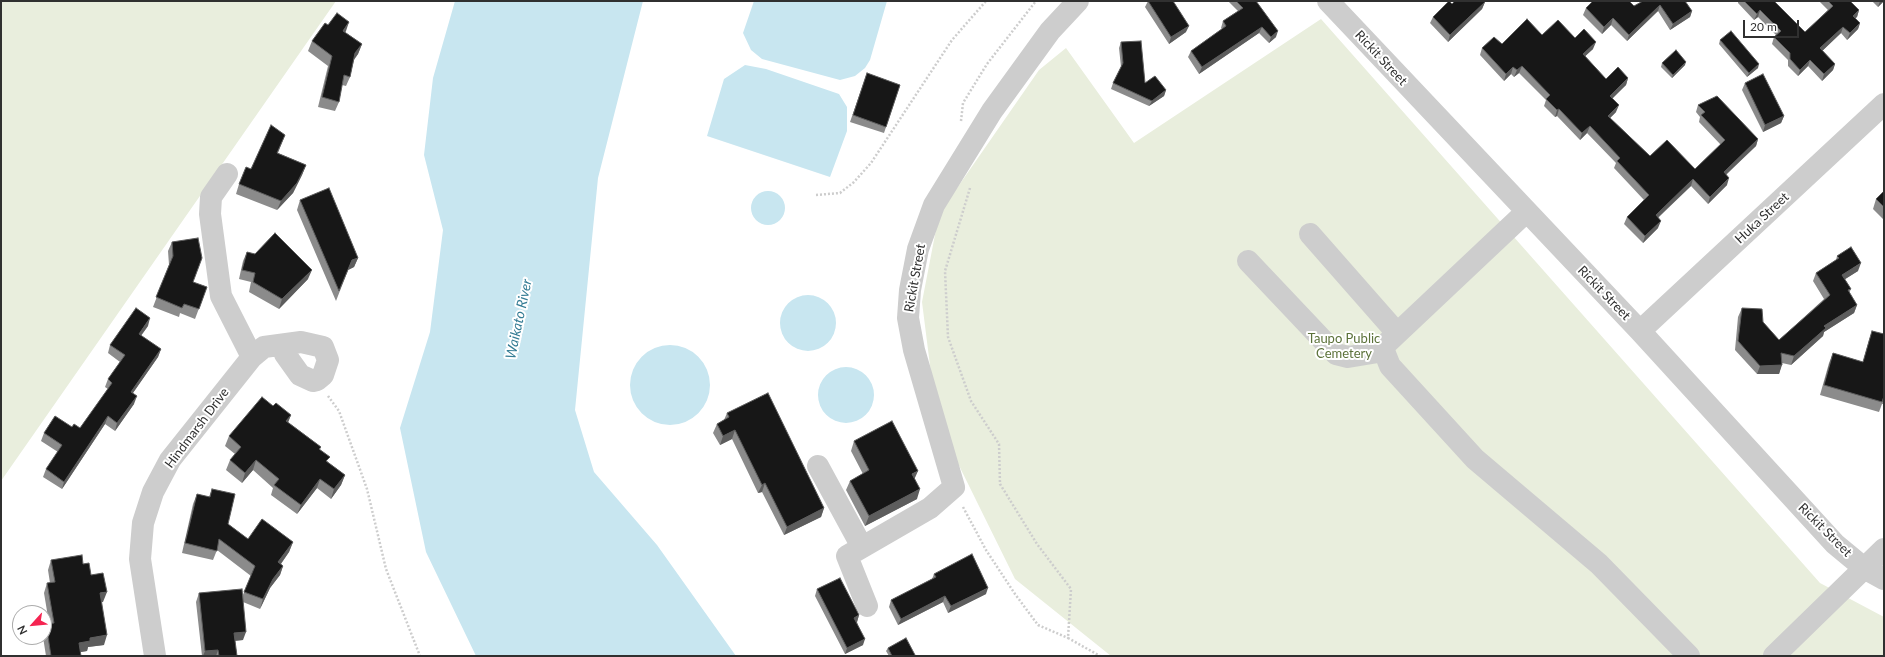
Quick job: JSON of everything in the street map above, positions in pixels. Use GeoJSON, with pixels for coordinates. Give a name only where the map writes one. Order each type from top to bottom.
{"type":"FeatureCollection","features":[{"type":"Feature","properties":{"kind":"street","name":"Rickit Street"},"geometry":{"type":"LineString","coordinates":[[954,486],[914,350],[908,318],[910,290],[918,249],[934,205],[992,111],[1050,31],[1078,1]]}},
{"type":"Feature","properties":{"kind":"street","name":"Rickit Street"},"geometry":{"type":"LineString","coordinates":[[1328,1],[1640,331],[1835,544],[1864,568],[1884,579]]}},
{"type":"Feature","properties":{"kind":"street","name":"Huka Street"},"geometry":{"type":"LineString","coordinates":[[1640,331],[1884,104]]}},
{"type":"Feature","properties":{"kind":"street"},"geometry":{"type":"LineString","coordinates":[[227,174],[211,197],[210,214],[221,296],[252,357]]}},
{"type":"Feature","properties":{"kind":"street"},"geometry":{"type":"LineString","coordinates":[[1526,212],[1397,333],[1386,344],[1384,351],[1390,366],[1475,459],[1598,564],[1689,656]]}},
{"type":"Feature","properties":{"kind":"street"},"geometry":{"type":"LineString","coordinates":[[1310,234],[1397,333]]}},
{"type":"Feature","properties":{"kind":"street"},"geometry":{"type":"LineString","coordinates":[[1248,261],[1336,354],[1348,357],[1384,351]]}},
{"type":"Feature","properties":{"kind":"street","name":"Hindmarsh Drive"},"geometry":{"type":"LineString","coordinates":[[155,656],[140,559],[143,523],[152,492],[170,460],[252,357],[264,347],[283,346],[301,342],[323,347],[328,360],[327,367],[323,375],[317,380]]}},
{"type":"Feature","properties":{"kind":"street"},"geometry":{"type":"LineString","coordinates":[[283,346],[285,354],[300,375],[307,379],[317,380]]}},
{"type":"Feature","properties":{"kind":"street"},"geometry":{"type":"LineString","coordinates":[[818,466],[862,547]]}},
{"type":"Feature","properties":{"kind":"street"},"geometry":{"type":"LineString","coordinates":[[868,606],[847,556],[930,508],[954,486]]}},
{"type":"Feature","properties":{"kind":"street"},"geometry":{"type":"LineString","coordinates":[[1774,656],[1884,549]]}},
{"type":"Feature","properties":{"kind":"path"},"geometry":{"type":"LineString","coordinates":[[816,195],[840,193],[854,182],[871,163],[952,40],[986,1]]}},
{"type":"Feature","properties":{"kind":"path"},"geometry":{"type":"LineString","coordinates":[[960,124],[963,103],[987,64],[1036,1]]}},
{"type":"Feature","properties":{"kind":"path"},"geometry":{"type":"LineString","coordinates":[[972,182],[946,271],[948,338],[971,401],[999,444],[1000,484],[1037,544],[1071,589],[1068,638]]}},
{"type":"Feature","properties":{"kind":"path"},"geometry":{"type":"LineString","coordinates":[[317,380],[339,411],[367,489],[386,569],[420,656]]}},
{"type":"Feature","properties":{"kind":"path"},"geometry":{"type":"LineString","coordinates":[[954,486],[960,502],[986,550],[1038,625],[1068,638],[1100,656]]}},
{"type":"Feature","properties":{"kind":"green space"},"geometry":{"type":"Polygon","coordinates":[[[1,1],[336,1],[1,481],[1,1]]]}},
{"type":"Feature","properties":{"kind":"green space","name":"Taupo Public Cemetery"},"geometry":{"type":"Polygon","coordinates":[[[1321,19],[1820,583],[1884,617],[1884,656],[1111,656],[1015,579],[937,421],[922,302],[939,214],[1039,70],[1066,48],[1134,143],[1321,19]]]}},
{"type":"Feature","properties":{"kind":"water","name":"Waikato River"},"geometry":{"type":"Polygon","coordinates":[[[455,1],[643,1],[598,178],[575,410],[594,472],[657,545],[736,656],[476,656],[426,552],[400,428],[430,332],[443,230],[424,155],[433,78],[455,1]]]}},
{"type":"Feature","properties":{"kind":"water"},"geometry":{"type":"Polygon","coordinates":[[[754,1],[887,1],[870,60],[865,68],[855,76],[840,80],[762,59],[751,50],[743,33],[754,1]]]}},
{"type":"Feature","properties":{"kind":"water"},"geometry":{"type":"Polygon","coordinates":[[[745,65],[766,69],[839,94],[847,107],[847,131],[830,177],[707,136],[724,79],[745,65]]]}},
{"type":"Feature","properties":{"kind":"water"},"geometry":{"type":"Polygon","coordinates":[[[765,191],[771,191],[780,196],[784,202],[784,214],[780,220],[771,225],[765,225],[756,220],[751,211],[751,205],[756,196],[765,191]]]}},
{"type":"Feature","properties":{"kind":"water"},"geometry":{"type":"Polygon","coordinates":[[[802,295],[814,295],[824,299],[832,307],[836,317],[836,329],[832,339],[824,347],[814,351],[802,351],[792,347],[784,339],[780,329],[780,317],[784,307],[792,299],[802,295]]]}},
{"type":"Feature","properties":{"kind":"water"},"geometry":{"type":"Polygon","coordinates":[[[662,345],[678,345],[692,352],[703,363],[710,377],[710,393],[707,400],[698,413],[692,418],[678,425],[662,425],[648,418],[637,407],[630,393],[630,377],[637,363],[648,352],[662,345]]]}},
{"type":"Feature","properties":{"kind":"water"},"geometry":{"type":"Polygon","coordinates":[[[840,367],[852,367],[862,371],[870,379],[874,389],[874,401],[870,411],[862,419],[852,423],[840,423],[830,419],[822,411],[818,401],[818,389],[822,379],[830,371],[840,367]]]}},
{"type":"Feature","properties":{"kind":"building"},"geometry":{"type":"Polygon","coordinates":[[[1148,1],[1173,1],[1189,26],[1171,37],[1148,1]]]}},
{"type":"Feature","properties":{"kind":"building"},"geometry":{"type":"Polygon","coordinates":[[[1236,1],[1256,1],[1278,31],[1271,37],[1262,27],[1202,67],[1191,51],[1226,26],[1223,21],[1243,8],[1236,1]]]}},
{"type":"Feature","properties":{"kind":"building"},"geometry":{"type":"Polygon","coordinates":[[[1449,1],[1452,4],[1455,1],[1485,2],[1450,35],[1433,17],[1449,1]]]}},
{"type":"Feature","properties":{"kind":"building"},"geometry":{"type":"Polygon","coordinates":[[[1593,1],[1629,1],[1634,6],[1643,1],[1685,1],[1692,11],[1673,24],[1660,5],[1629,35],[1613,18],[1604,27],[1586,8],[1593,1]]]}},
{"type":"Feature","properties":{"kind":"building"},"geometry":{"type":"Polygon","coordinates":[[[1744,1],[1774,1],[1805,32],[1833,6],[1828,1],[1850,1],[1859,10],[1853,16],[1860,23],[1850,33],[1843,27],[1820,48],[1835,64],[1824,74],[1810,60],[1800,70],[1790,59],[1790,53],[1774,37],[1781,31],[1760,10],[1757,14],[1744,1]]]}},
{"type":"Feature","properties":{"kind":"building"},"geometry":{"type":"Polygon","coordinates":[[[337,13],[349,22],[343,31],[362,44],[355,53],[350,77],[344,75],[339,102],[322,97],[332,56],[312,41],[325,23],[328,25],[337,13]]]}},
{"type":"Feature","properties":{"kind":"building"},"geometry":{"type":"Polygon","coordinates":[[[1527,19],[1542,35],[1558,20],[1575,38],[1584,29],[1596,42],[1583,54],[1606,79],[1618,67],[1628,78],[1610,96],[1619,105],[1608,116],[1650,156],[1667,140],[1695,169],[1725,140],[1701,115],[1705,112],[1698,105],[1717,96],[1758,139],[1724,172],[1729,178],[1710,197],[1693,179],[1656,215],[1661,221],[1645,236],[1627,217],[1649,195],[1617,161],[1620,158],[1590,126],[1582,133],[1559,109],[1557,110],[1546,99],[1550,95],[1522,66],[1517,70],[1513,67],[1506,74],[1482,48],[1494,37],[1502,44],[1527,19]]]}},
{"type":"Feature","properties":{"kind":"building"},"geometry":{"type":"Polygon","coordinates":[[[1731,31],[1759,64],[1749,73],[1720,40],[1731,31]]]}},
{"type":"Feature","properties":{"kind":"building"},"geometry":{"type":"Polygon","coordinates":[[[1141,41],[1145,83],[1155,76],[1166,90],[1152,101],[1113,83],[1123,63],[1121,42],[1141,41]]]}},
{"type":"Feature","properties":{"kind":"building"},"geometry":{"type":"Polygon","coordinates":[[[1676,50],[1686,62],[1673,75],[1662,63],[1676,50]]]}},
{"type":"Feature","properties":{"kind":"building"},"geometry":{"type":"Polygon","coordinates":[[[867,73],[900,85],[886,127],[853,115],[867,73]]]}},
{"type":"Feature","properties":{"kind":"building"},"geometry":{"type":"Polygon","coordinates":[[[1763,74],[1784,116],[1765,125],[1745,83],[1763,74]]]}},
{"type":"Feature","properties":{"kind":"building"},"geometry":{"type":"Polygon","coordinates":[[[271,125],[285,135],[277,153],[306,165],[297,183],[281,201],[239,184],[246,167],[251,169],[271,125]]]}},
{"type":"Feature","properties":{"kind":"building"},"geometry":{"type":"Polygon","coordinates":[[[329,188],[358,258],[352,260],[339,291],[300,200],[329,188]]]}},
{"type":"Feature","properties":{"kind":"building"},"geometry":{"type":"Polygon","coordinates":[[[1884,191],[1884,207],[1876,199],[1884,191]]]}},
{"type":"Feature","properties":{"kind":"building"},"geometry":{"type":"Polygon","coordinates":[[[275,233],[312,270],[282,299],[253,282],[255,273],[242,270],[247,252],[255,254],[275,233]]]}},
{"type":"Feature","properties":{"kind":"building"},"geometry":{"type":"Polygon","coordinates":[[[198,238],[202,258],[193,282],[207,287],[199,309],[184,304],[182,308],[156,297],[173,256],[172,242],[198,238]]]}},
{"type":"Feature","properties":{"kind":"building"},"geometry":{"type":"Polygon","coordinates":[[[1851,247],[1861,263],[1842,275],[1851,289],[1848,290],[1857,305],[1824,326],[1826,328],[1794,356],[1781,353],[1782,365],[1760,366],[1738,341],[1742,308],[1762,309],[1763,322],[1779,340],[1830,295],[1816,273],[1839,258],[1837,256],[1851,247]]]}},
{"type":"Feature","properties":{"kind":"building"},"geometry":{"type":"Polygon","coordinates":[[[136,308],[150,318],[139,334],[161,349],[131,392],[137,396],[117,423],[108,416],[64,482],[46,469],[62,445],[44,433],[55,416],[72,427],[74,424],[80,428],[112,383],[108,379],[125,355],[110,345],[136,308]]]}},
{"type":"Feature","properties":{"kind":"building"},"geometry":{"type":"Polygon","coordinates":[[[1872,331],[1884,334],[1884,396],[1882,402],[1824,385],[1833,353],[1863,362],[1872,331]]]}},
{"type":"Feature","properties":{"kind":"building"},"geometry":{"type":"Polygon","coordinates":[[[768,393],[824,508],[787,527],[765,483],[762,485],[735,430],[723,436],[717,424],[729,417],[727,413],[768,393]]]}},
{"type":"Feature","properties":{"kind":"building"},"geometry":{"type":"Polygon","coordinates":[[[262,397],[273,406],[276,403],[291,415],[286,421],[321,447],[319,449],[330,457],[326,461],[345,475],[334,489],[320,479],[301,505],[274,485],[279,479],[256,460],[245,473],[230,460],[241,447],[229,436],[262,397]]]}},
{"type":"Feature","properties":{"kind":"building"},"geometry":{"type":"Polygon","coordinates":[[[892,421],[918,471],[912,474],[920,489],[869,516],[850,481],[869,470],[854,441],[892,421]]]}},
{"type":"Feature","properties":{"kind":"building"},"geometry":{"type":"Polygon","coordinates":[[[212,489],[235,494],[228,524],[248,539],[262,519],[293,542],[278,562],[283,566],[273,579],[263,599],[244,592],[255,566],[219,539],[217,551],[185,543],[197,494],[210,497],[212,489]]]}},
{"type":"Feature","properties":{"kind":"building"},"geometry":{"type":"Polygon","coordinates":[[[972,554],[988,588],[951,606],[945,596],[901,619],[891,600],[936,577],[934,574],[972,554]]]}},
{"type":"Feature","properties":{"kind":"building"},"geometry":{"type":"Polygon","coordinates":[[[82,555],[83,564],[89,563],[91,575],[103,573],[107,592],[100,593],[107,635],[90,638],[90,641],[79,643],[81,656],[51,656],[49,645],[52,645],[52,623],[54,623],[47,583],[55,582],[51,560],[82,555]]]}},
{"type":"Feature","properties":{"kind":"building"},"geometry":{"type":"Polygon","coordinates":[[[840,578],[859,615],[854,618],[865,639],[847,648],[817,589],[840,578]]]}},
{"type":"Feature","properties":{"kind":"building"},"geometry":{"type":"Polygon","coordinates":[[[242,589],[246,632],[234,633],[237,656],[219,656],[218,650],[205,651],[199,593],[242,589]]]}},
{"type":"Feature","properties":{"kind":"building"},"geometry":{"type":"Polygon","coordinates":[[[906,638],[915,655],[892,656],[888,648],[906,638]]]}}]}
